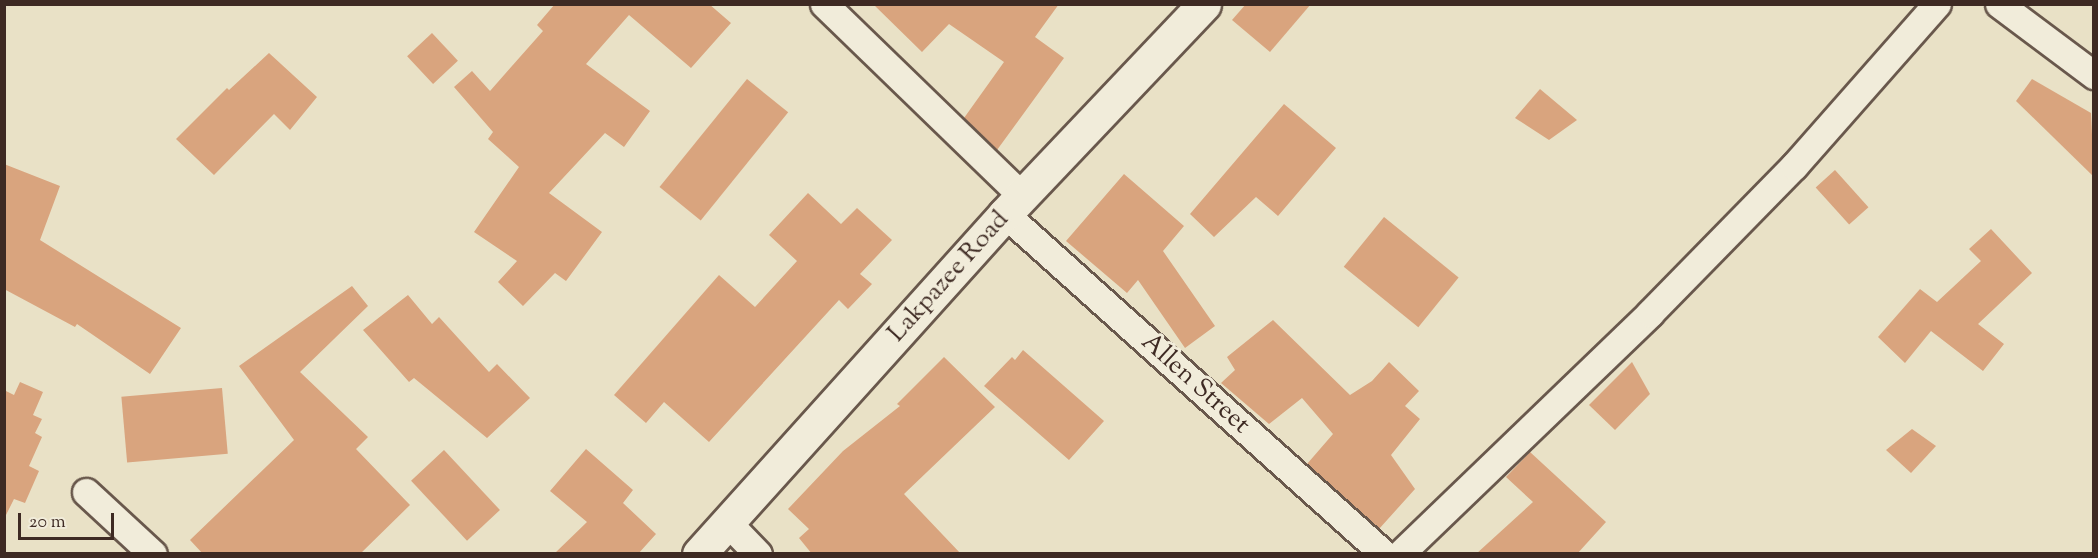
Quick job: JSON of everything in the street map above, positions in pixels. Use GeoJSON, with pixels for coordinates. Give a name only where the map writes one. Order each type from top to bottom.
{"type":"FeatureCollection","features":[{"type":"Feature","properties":{"kind":"street","name":"Allen Street"},"geometry":{"type":"LineString","coordinates":[[824,4],[1014,205],[1384,554]]}},
{"type":"Feature","properties":{"kind":"street","name":"Lakpazee Road"},"geometry":{"type":"LineString","coordinates":[[699,554],[1014,205],[1204,4]]}},
{"type":"Feature","properties":{"kind":"street"},"geometry":{"type":"LineString","coordinates":[[1400,554],[1650,313],[1794,166],[1937,4]]}},
{"type":"Feature","properties":{"kind":"street"},"geometry":{"type":"LineString","coordinates":[[1999,4],[2094,75]]}},
{"type":"Feature","properties":{"kind":"street"},"geometry":{"type":"LineString","coordinates":[[86,492],[153,554]]}},
{"type":"Feature","properties":{"kind":"street"},"geometry":{"type":"LineString","coordinates":[[728,523],[758,554]]}},
{"type":"Feature","properties":{"kind":"building"},"geometry":{"type":"Polygon","coordinates":[[[555,4],[709,4],[731,23],[691,68],[629,15],[586,64],[650,111],[624,147],[605,133],[549,193],[602,232],[566,281],[555,273],[523,306],[498,282],[517,261],[474,232],[519,167],[488,139],[493,132],[454,87],[472,71],[490,91],[543,31],[537,25],[555,4]]]}},
{"type":"Feature","properties":{"kind":"building"},"geometry":{"type":"Polygon","coordinates":[[[873,4],[1059,4],[1035,37],[1064,58],[997,150],[964,118],[1004,62],[949,24],[922,52],[873,4]]]}},
{"type":"Feature","properties":{"kind":"building"},"geometry":{"type":"Polygon","coordinates":[[[1246,4],[1311,4],[1270,52],[1232,20],[1246,4]]]}},
{"type":"Feature","properties":{"kind":"building"},"geometry":{"type":"Polygon","coordinates":[[[432,33],[458,61],[433,84],[407,56],[432,33]]]}},
{"type":"Feature","properties":{"kind":"building"},"geometry":{"type":"Polygon","coordinates":[[[269,53],[317,97],[290,130],[274,114],[214,175],[176,139],[227,88],[229,90],[269,53]]]}},
{"type":"Feature","properties":{"kind":"building"},"geometry":{"type":"Polygon","coordinates":[[[747,79],[788,112],[701,220],[660,187],[747,79]]]}},
{"type":"Feature","properties":{"kind":"building"},"geometry":{"type":"Polygon","coordinates":[[[2032,79],[2091,113],[2094,177],[2016,101],[2032,79]]]}},
{"type":"Feature","properties":{"kind":"building"},"geometry":{"type":"Polygon","coordinates":[[[1540,89],[1577,120],[1549,140],[1515,118],[1540,89]]]}},
{"type":"Feature","properties":{"kind":"building"},"geometry":{"type":"Polygon","coordinates":[[[1284,104],[1336,148],[1278,216],[1256,197],[1214,237],[1190,214],[1284,104]]]}},
{"type":"Feature","properties":{"kind":"building"},"geometry":{"type":"Polygon","coordinates":[[[4,164],[60,186],[40,240],[181,328],[150,374],[77,324],[75,327],[4,289],[4,164]]]}},
{"type":"Feature","properties":{"kind":"building"},"geometry":{"type":"Polygon","coordinates":[[[1835,170],[1868,207],[1849,225],[1816,187],[1835,170]]]}},
{"type":"Feature","properties":{"kind":"building"},"geometry":{"type":"Polygon","coordinates":[[[1124,174],[1184,226],[1163,251],[1215,326],[1185,348],[1138,280],[1127,293],[1066,241],[1124,174]]]}},
{"type":"Feature","properties":{"kind":"building"},"geometry":{"type":"Polygon","coordinates":[[[808,193],[841,224],[857,208],[892,240],[860,274],[872,284],[848,309],[839,300],[709,442],[664,402],[646,423],[614,395],[719,275],[755,307],[797,261],[769,235],[808,193]]]}},
{"type":"Feature","properties":{"kind":"building"},"geometry":{"type":"Polygon","coordinates":[[[1384,217],[1459,277],[1418,327],[1344,267],[1384,217]]]}},
{"type":"Feature","properties":{"kind":"building"},"geometry":{"type":"Polygon","coordinates":[[[1991,229],[2032,273],[1978,324],[2004,344],[1983,371],[1931,331],[1905,363],[1878,337],[1920,289],[1937,302],[1981,261],[1969,249],[1991,229]]]}},
{"type":"Feature","properties":{"kind":"building"},"geometry":{"type":"Polygon","coordinates":[[[352,286],[368,306],[300,372],[368,437],[356,449],[410,505],[360,554],[203,554],[190,540],[294,440],[239,366],[352,286]]]}},
{"type":"Feature","properties":{"kind":"building"},"geometry":{"type":"Polygon","coordinates":[[[408,295],[432,324],[439,317],[489,372],[497,364],[530,398],[487,438],[414,378],[409,382],[363,330],[408,295]]]}},
{"type":"Feature","properties":{"kind":"building"},"geometry":{"type":"Polygon","coordinates":[[[1273,320],[1350,395],[1372,381],[1389,362],[1419,391],[1405,406],[1420,419],[1391,455],[1415,489],[1379,529],[1307,464],[1333,434],[1302,398],[1269,424],[1221,383],[1235,370],[1227,357],[1273,320]]]}},
{"type":"Feature","properties":{"kind":"building"},"geometry":{"type":"Polygon","coordinates":[[[1023,350],[1104,421],[1069,460],[984,386],[1012,357],[1015,360],[1023,350]]]}},
{"type":"Feature","properties":{"kind":"building"},"geometry":{"type":"Polygon","coordinates":[[[944,357],[995,407],[904,494],[961,554],[812,554],[799,538],[809,529],[788,509],[843,451],[900,406],[897,404],[944,357]]]}},
{"type":"Feature","properties":{"kind":"building"},"geometry":{"type":"Polygon","coordinates":[[[1632,362],[1650,394],[1615,430],[1589,405],[1632,362]]]}},
{"type":"Feature","properties":{"kind":"building"},"geometry":{"type":"Polygon","coordinates":[[[20,382],[43,392],[33,415],[42,419],[35,433],[42,437],[29,466],[39,471],[25,503],[14,499],[4,519],[4,390],[14,395],[20,382]]]}},
{"type":"Feature","properties":{"kind":"building"},"geometry":{"type":"Polygon","coordinates":[[[222,388],[228,454],[127,463],[121,397],[222,388]]]}},
{"type":"Feature","properties":{"kind":"building"},"geometry":{"type":"Polygon","coordinates":[[[1912,429],[1936,446],[1911,473],[1886,450],[1912,429]]]}},
{"type":"Feature","properties":{"kind":"building"},"geometry":{"type":"Polygon","coordinates":[[[586,449],[633,490],[623,503],[656,534],[638,554],[554,554],[587,522],[550,491],[586,449]]]}},
{"type":"Feature","properties":{"kind":"building"},"geometry":{"type":"Polygon","coordinates":[[[444,450],[500,510],[467,541],[411,481],[444,450]]]}},
{"type":"Feature","properties":{"kind":"building"},"geometry":{"type":"Polygon","coordinates":[[[1530,452],[1606,522],[1577,554],[1476,554],[1533,502],[1506,477],[1530,452]]]}}]}
